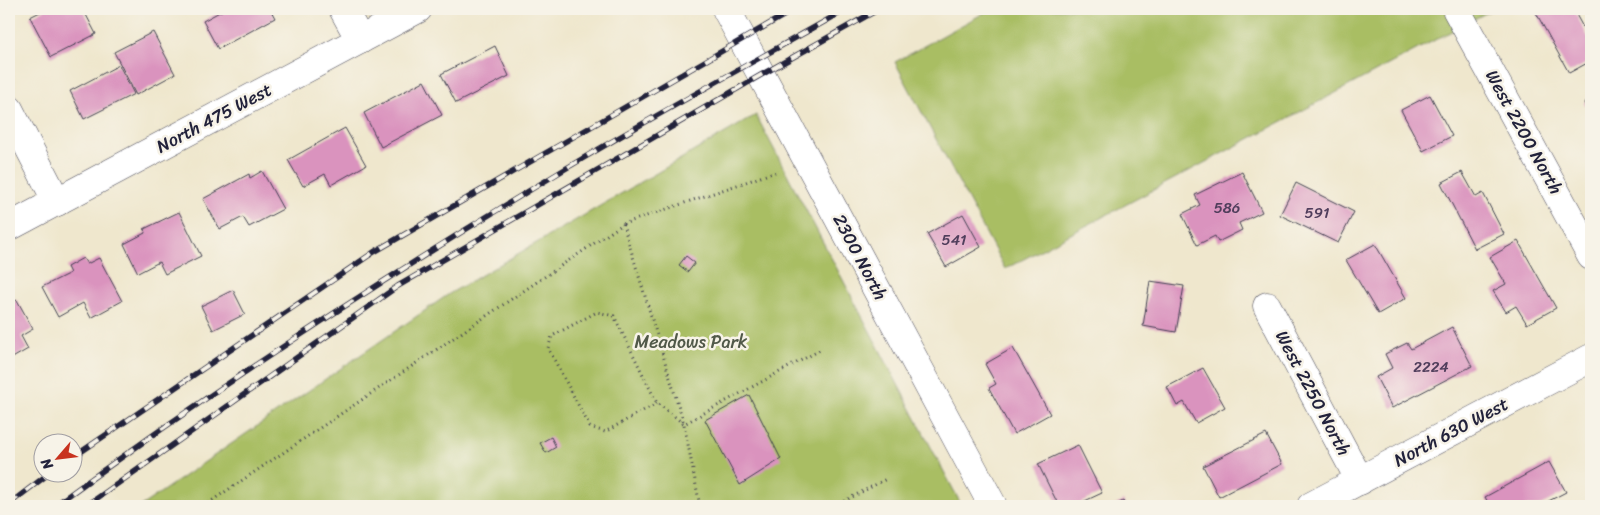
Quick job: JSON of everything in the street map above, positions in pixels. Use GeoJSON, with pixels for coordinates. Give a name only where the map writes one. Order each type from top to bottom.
{"type":"FeatureCollection","features":[{"type":"Feature","properties":{"kind":"street"},"geometry":{"type":"LineString","coordinates":[[343,9],[360,40]]}},
{"type":"Feature","properties":{"kind":"street","name":"North 475 West"},"geometry":{"type":"LineString","coordinates":[[9,227],[418,9]]}},
{"type":"Feature","properties":{"kind":"street","name":"2300 North"},"geometry":{"type":"LineString","coordinates":[[726,9],[993,506]]}},
{"type":"Feature","properties":{"kind":"street","name":"West 2200 North"},"geometry":{"type":"LineString","coordinates":[[1456,9],[1591,256]]}},
{"type":"Feature","properties":{"kind":"street"},"geometry":{"type":"LineString","coordinates":[[9,109],[57,202]]}},
{"type":"Feature","properties":{"kind":"street","name":"West 2250 North"},"geometry":{"type":"LineString","coordinates":[[1267,306],[1360,480]]}},
{"type":"Feature","properties":{"kind":"street","name":"North 630 West"},"geometry":{"type":"LineString","coordinates":[[1311,506],[1591,358]]}},
{"type":"Feature","properties":{"kind":"path"},"geometry":{"type":"LineString","coordinates":[[204,506],[623,224],[776,172]]}},
{"type":"Feature","properties":{"kind":"path"},"geometry":{"type":"LineString","coordinates":[[623,224],[684,424],[700,506]]}},
{"type":"Feature","properties":{"kind":"path"},"geometry":{"type":"LineString","coordinates":[[657,403],[604,432],[590,427],[548,348],[552,336],[597,312],[614,316],[657,403],[684,424]]}},
{"type":"Feature","properties":{"kind":"path"},"geometry":{"type":"LineString","coordinates":[[684,424],[822,349]]}},
{"type":"Feature","properties":{"kind":"path"},"geometry":{"type":"LineString","coordinates":[[835,506],[888,478]]}},
{"type":"Feature","properties":{"kind":"green space"},"geometry":{"type":"Polygon","coordinates":[[[991,9],[1493,9],[1005,269],[895,62],[991,9]]]}},
{"type":"Feature","properties":{"kind":"green space","name":"Meadows Park"},"geometry":{"type":"Polygon","coordinates":[[[756,115],[962,506],[141,506],[449,294],[756,115]]]}},
{"type":"Feature","properties":{"kind":"building"},"geometry":{"type":"Polygon","coordinates":[[[46,9],[83,9],[96,34],[51,57],[30,17],[46,9]]]}},
{"type":"Feature","properties":{"kind":"building"},"geometry":{"type":"Polygon","coordinates":[[[225,9],[270,9],[275,18],[218,49],[203,21],[225,9]]]}},
{"type":"Feature","properties":{"kind":"building"},"geometry":{"type":"Polygon","coordinates":[[[1534,9],[1573,9],[1591,42],[1591,61],[1569,73],[1534,9]]]}},
{"type":"Feature","properties":{"kind":"building"},"geometry":{"type":"Polygon","coordinates":[[[153,32],[175,74],[136,95],[114,52],[153,32]]]}},
{"type":"Feature","properties":{"kind":"building"},"geometry":{"type":"Polygon","coordinates":[[[495,46],[509,76],[456,103],[441,74],[495,46]]]}},
{"type":"Feature","properties":{"kind":"building"},"geometry":{"type":"Polygon","coordinates":[[[119,65],[134,94],[84,119],[70,91],[119,65]]]}},
{"type":"Feature","properties":{"kind":"building"},"geometry":{"type":"Polygon","coordinates":[[[424,81],[442,115],[381,147],[364,113],[424,81]]]}},
{"type":"Feature","properties":{"kind":"building"},"geometry":{"type":"Polygon","coordinates":[[[1430,95],[1452,136],[1423,151],[1401,110],[1430,95]]]}},
{"type":"Feature","properties":{"kind":"building"},"geometry":{"type":"Polygon","coordinates":[[[1591,99],[1591,115],[1584,103],[1591,99]]]}},
{"type":"Feature","properties":{"kind":"building"},"geometry":{"type":"Polygon","coordinates":[[[345,128],[366,165],[331,185],[325,174],[303,186],[288,160],[345,128]]]}},
{"type":"Feature","properties":{"kind":"building"},"geometry":{"type":"Polygon","coordinates":[[[262,171],[283,209],[249,227],[243,217],[220,229],[203,199],[249,174],[250,178],[262,171]]]}},
{"type":"Feature","properties":{"kind":"building"},"geometry":{"type":"Polygon","coordinates":[[[1242,172],[1262,212],[1239,223],[1242,230],[1218,242],[1215,236],[1197,245],[1182,214],[1200,205],[1195,195],[1242,172]]]}},
{"type":"Feature","properties":{"kind":"building"},"geometry":{"type":"Polygon","coordinates":[[[1462,172],[1476,197],[1483,193],[1504,234],[1475,249],[1441,183],[1462,172]]]}},
{"type":"Feature","properties":{"kind":"building"},"geometry":{"type":"Polygon","coordinates":[[[1296,183],[1354,212],[1338,243],[1280,215],[1296,183]]]}},
{"type":"Feature","properties":{"kind":"building"},"geometry":{"type":"Polygon","coordinates":[[[179,212],[201,256],[165,274],[159,262],[138,273],[124,244],[145,233],[144,229],[179,212]]]}},
{"type":"Feature","properties":{"kind":"building"},"geometry":{"type":"Polygon","coordinates":[[[963,214],[981,247],[946,267],[927,234],[963,214]]]}},
{"type":"Feature","properties":{"kind":"building"},"geometry":{"type":"Polygon","coordinates":[[[1518,241],[1556,308],[1527,324],[1516,306],[1506,312],[1493,291],[1506,284],[1490,257],[1518,241]]]}},
{"type":"Feature","properties":{"kind":"building"},"geometry":{"type":"Polygon","coordinates":[[[1375,244],[1406,298],[1378,314],[1346,260],[1375,244]]]}},
{"type":"Feature","properties":{"kind":"building"},"geometry":{"type":"Polygon","coordinates":[[[686,256],[695,263],[688,272],[679,265],[686,256]]]}},
{"type":"Feature","properties":{"kind":"building"},"geometry":{"type":"Polygon","coordinates":[[[83,258],[87,264],[99,258],[122,301],[91,318],[83,303],[58,317],[42,287],[70,273],[67,267],[83,258]]]}},
{"type":"Feature","properties":{"kind":"building"},"geometry":{"type":"Polygon","coordinates":[[[1150,281],[1184,286],[1176,332],[1143,326],[1150,281]]]}},
{"type":"Feature","properties":{"kind":"building"},"geometry":{"type":"Polygon","coordinates":[[[233,290],[245,314],[213,330],[201,306],[233,290]]]}},
{"type":"Feature","properties":{"kind":"building"},"geometry":{"type":"Polygon","coordinates":[[[17,300],[33,329],[21,336],[28,349],[9,360],[9,304],[17,300]]]}},
{"type":"Feature","properties":{"kind":"building"},"geometry":{"type":"Polygon","coordinates":[[[1452,327],[1472,366],[1392,408],[1376,377],[1392,368],[1385,354],[1407,343],[1411,349],[1452,327]]]}},
{"type":"Feature","properties":{"kind":"building"},"geometry":{"type":"Polygon","coordinates":[[[1013,348],[1050,414],[1014,434],[989,388],[996,384],[985,364],[1013,348]]]}},
{"type":"Feature","properties":{"kind":"building"},"geometry":{"type":"Polygon","coordinates":[[[1203,368],[1225,407],[1196,423],[1184,402],[1177,406],[1167,387],[1203,368]]]}},
{"type":"Feature","properties":{"kind":"building"},"geometry":{"type":"Polygon","coordinates":[[[749,395],[781,459],[740,485],[705,420],[749,395]]]}},
{"type":"Feature","properties":{"kind":"building"},"geometry":{"type":"Polygon","coordinates":[[[1266,434],[1282,464],[1219,497],[1203,466],[1266,434]]]}},
{"type":"Feature","properties":{"kind":"building"},"geometry":{"type":"Polygon","coordinates":[[[551,437],[556,447],[546,453],[540,443],[551,437]]]}},
{"type":"Feature","properties":{"kind":"building"},"geometry":{"type":"Polygon","coordinates":[[[1078,445],[1102,493],[1074,506],[1059,506],[1038,464],[1078,445]]]}},
{"type":"Feature","properties":{"kind":"building"},"geometry":{"type":"Polygon","coordinates":[[[1549,462],[1566,492],[1539,506],[1490,506],[1485,497],[1549,462]]]}},
{"type":"Feature","properties":{"kind":"building"},"geometry":{"type":"Polygon","coordinates":[[[1123,501],[1126,506],[1114,506],[1123,501]]]}},
{"type":"Feature","properties":{"kind":"railway"},"geometry":{"type":"LineString","coordinates":[[82,451],[374,252],[795,9]]}},
{"type":"Feature","properties":{"kind":"railway"},"geometry":{"type":"LineString","coordinates":[[54,506],[178,417],[434,249],[600,148],[847,9]]}},
{"type":"Feature","properties":{"kind":"railway"},"geometry":{"type":"LineString","coordinates":[[86,506],[398,286],[761,75],[879,9]]}},
{"type":"Feature","properties":{"kind":"railway"},"geometry":{"type":"LineString","coordinates":[[9,504],[38,482]]}}]}
